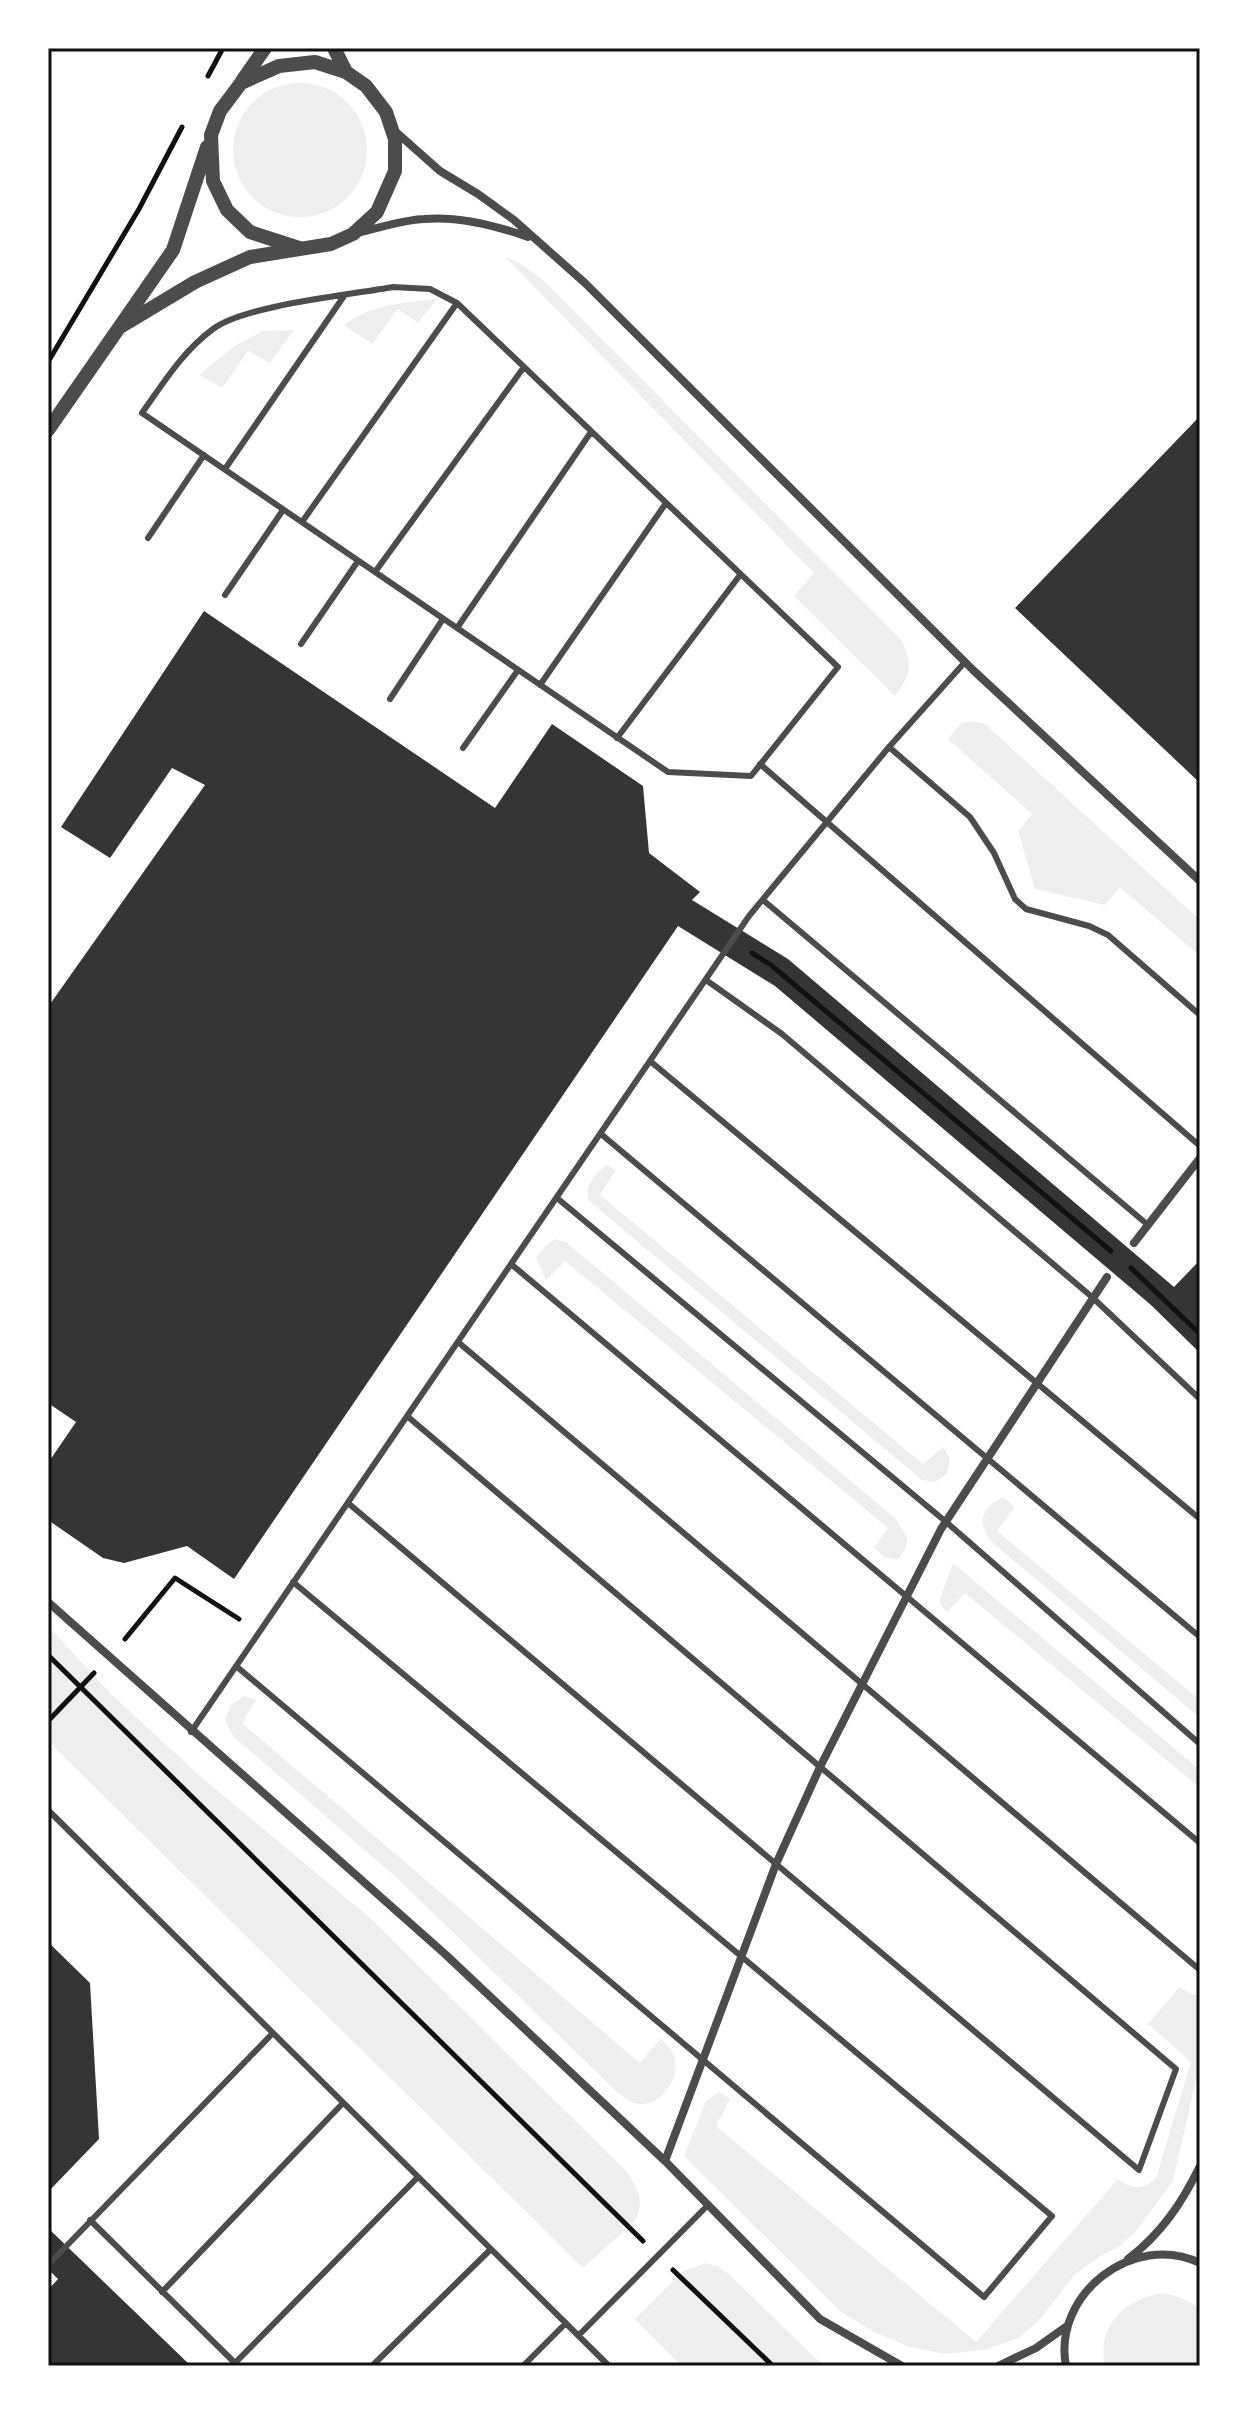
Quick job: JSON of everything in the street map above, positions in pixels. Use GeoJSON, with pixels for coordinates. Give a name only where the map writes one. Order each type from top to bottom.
{"type":"FeatureCollection","features":[{"type":"Feature","properties":{"kind":"street"},"geometry":{"type":"LineString","coordinates":[[48,430],[173,250],[220,111],[265,48]]}},
{"type":"Feature","properties":{"kind":"street"},"geometry":{"type":"LineString","coordinates":[[334,48],[346,72]]}},
{"type":"Feature","properties":{"kind":"street"},"geometry":{"type":"LineString","coordinates":[[241,83],[279,66],[315,62],[346,72],[366,86],[386,112],[395,139],[395,171],[377,212],[353,234]]}},
{"type":"Feature","properties":{"kind":"street"},"geometry":{"type":"LineString","coordinates":[[392,129],[440,171],[497,207],[585,283],[965,662],[1200,881]]}},
{"type":"Feature","properties":{"kind":"street"},"geometry":{"type":"LineString","coordinates":[[211,135],[213,181],[227,210],[250,232],[299,248]]}},
{"type":"Feature","properties":{"kind":"street"},"geometry":{"type":"LineString","coordinates":[[120,327],[195,282],[250,257],[331,244],[353,234],[424,219],[509,230],[532,239]]}},
{"type":"Feature","properties":{"kind":"street"},"geometry":{"type":"LineString","coordinates":[[1134,1243],[1200,1158]]}},
{"type":"Feature","properties":{"kind":"street"},"geometry":{"type":"LineString","coordinates":[[665,2161],[776,1864],[820,1767],[906,1595],[945,1521],[1107,1277]]}},
{"type":"Feature","properties":{"kind":"street"},"geometry":{"type":"LineString","coordinates":[[48,1602],[191,1732],[445,1954],[665,2161],[820,2319],[902,2366]]}},
{"type":"Feature","properties":{"kind":"street"},"geometry":{"type":"LineString","coordinates":[[1066,2366],[1067,2326],[1080,2299],[1100,2276],[1150,2242],[1169,2220],[1200,2166]]}},
{"type":"Feature","properties":{"kind":"street"},"geometry":{"type":"LineString","coordinates":[[1126,2261],[1158,2255],[1190,2258],[1200,2263]]}},
{"type":"Feature","properties":{"kind":"street"},"geometry":{"type":"LineString","coordinates":[[998,2366],[1036,2348],[1067,2326]]}},
{"type":"Feature","properties":{"kind":"lane"},"geometry":{"type":"LineString","coordinates":[[393,287],[430,289],[457,303],[838,667],[751,776],[668,772],[142,413],[185,353],[216,326],[253,312],[393,287]]}},
{"type":"Feature","properties":{"kind":"lane"},"geometry":{"type":"LineString","coordinates":[[225,469],[344,296]]}},
{"type":"Feature","properties":{"kind":"lane"},"geometry":{"type":"LineString","coordinates":[[302,522],[457,303]]}},
{"type":"Feature","properties":{"kind":"lane"},"geometry":{"type":"LineString","coordinates":[[375,572],[524,367]]}},
{"type":"Feature","properties":{"kind":"lane"},"geometry":{"type":"LineString","coordinates":[[457,628],[591,432]]}},
{"type":"Feature","properties":{"kind":"lane"},"geometry":{"type":"LineString","coordinates":[[148,538],[204,455]]}},
{"type":"Feature","properties":{"kind":"lane"},"geometry":{"type":"LineString","coordinates":[[540,685],[666,503]]}},
{"type":"Feature","properties":{"kind":"lane"},"geometry":{"type":"LineString","coordinates":[[225,595],[283,510]]}},
{"type":"Feature","properties":{"kind":"lane"},"geometry":{"type":"LineString","coordinates":[[301,644],[358,561]]}},
{"type":"Feature","properties":{"kind":"lane"},"geometry":{"type":"LineString","coordinates":[[617,738],[740,575]]}},
{"type":"Feature","properties":{"kind":"lane"},"geometry":{"type":"LineString","coordinates":[[390,699],[443,619]]}},
{"type":"Feature","properties":{"kind":"lane"},"geometry":{"type":"LineString","coordinates":[[191,1732],[763,900],[889,747],[965,662]]}},
{"type":"Feature","properties":{"kind":"lane"},"geometry":{"type":"LineString","coordinates":[[463,748],[518,670]]}},
{"type":"Feature","properties":{"kind":"lane"},"geometry":{"type":"LineString","coordinates":[[889,747],[970,817],[994,853],[1015,899],[1036,913],[1089,926],[1108,935],[1200,1015]]}},
{"type":"Feature","properties":{"kind":"lane"},"geometry":{"type":"LineString","coordinates":[[760,764],[1200,1146]]}},
{"type":"Feature","properties":{"kind":"lane"},"geometry":{"type":"LineString","coordinates":[[763,900],[1148,1225]]}},
{"type":"Feature","properties":{"kind":"lane"},"geometry":{"type":"LineString","coordinates":[[706,980],[782,1034],[1092,1297],[1200,1399]]}},
{"type":"Feature","properties":{"kind":"lane"},"geometry":{"type":"LineString","coordinates":[[650,1061],[1200,1519]]}},
{"type":"Feature","properties":{"kind":"lane"},"geometry":{"type":"LineString","coordinates":[[601,1134],[1200,1637]]}},
{"type":"Feature","properties":{"kind":"lane"},"geometry":{"type":"LineString","coordinates":[[557,1198],[945,1521],[1200,1744]]}},
{"type":"Feature","properties":{"kind":"lane"},"geometry":{"type":"LineString","coordinates":[[511,1264],[1200,1843]]}},
{"type":"Feature","properties":{"kind":"lane"},"geometry":{"type":"LineString","coordinates":[[458,1342],[1200,1970]]}},
{"type":"Feature","properties":{"kind":"lane"},"geometry":{"type":"LineString","coordinates":[[348,1503],[1139,2170],[1176,2069],[407,1416]]}},
{"type":"Feature","properties":{"kind":"lane"},"geometry":{"type":"LineString","coordinates":[[236,1666],[984,2297],[1052,2216],[293,1582]]}},
{"type":"Feature","properties":{"kind":"lane"},"geometry":{"type":"LineString","coordinates":[[48,1810],[609,2366]]}},
{"type":"Feature","properties":{"kind":"lane"},"geometry":{"type":"LineString","coordinates":[[48,2265],[273,2033]]}},
{"type":"Feature","properties":{"kind":"lane"},"geometry":{"type":"LineString","coordinates":[[162,2292],[343,2103]]}},
{"type":"Feature","properties":{"kind":"lane"},"geometry":{"type":"LineString","coordinates":[[90,2220],[237,2364],[418,2177]]}},
{"type":"Feature","properties":{"kind":"lane"},"geometry":{"type":"LineString","coordinates":[[579,2335],[708,2205]]}},
{"type":"Feature","properties":{"kind":"lane"},"geometry":{"type":"LineString","coordinates":[[372,2366],[491,2249]]}},
{"type":"Feature","properties":{"kind":"lane"},"geometry":{"type":"LineString","coordinates":[[523,2366],[566,2323]]}},
{"type":"Feature","properties":{"kind":"lane"},"geometry":{"type":"LineString","coordinates":[[596,2366],[602,2360]]}},
{"type":"Feature","properties":{"kind":"path"},"geometry":{"type":"LineString","coordinates":[[202,88],[223,48]]}},
{"type":"Feature","properties":{"kind":"path"},"geometry":{"type":"LineString","coordinates":[[48,362],[139,209],[188,115]]}},
{"type":"Feature","properties":{"kind":"path"},"geometry":{"type":"LineString","coordinates":[[771,965],[1095,1238]]}},
{"type":"Feature","properties":{"kind":"path"},"geometry":{"type":"LineString","coordinates":[[1145,1280],[1200,1334]]}},
{"type":"Feature","properties":{"kind":"path"},"geometry":{"type":"LineString","coordinates":[[48,1721],[110,1657],[175,1578],[259,1632]]}},
{"type":"Feature","properties":{"kind":"path"},"geometry":{"type":"LineString","coordinates":[[48,1655],[657,2256],[773,2366]]}},
{"type":"Feature","properties":{"kind":"shaded area"},"geometry":{"type":"Polygon","coordinates":[[[300,83],[326,88],[347,103],[362,124],[367,150],[362,176],[347,197],[326,212],[300,217],[274,212],[253,197],[238,176],[233,150],[238,124],[253,103],[274,88],[300,83]]]}},
{"type":"Feature","properties":{"kind":"shaded area"},"geometry":{"type":"Polygon","coordinates":[[[505,257],[542,279],[902,641],[909,669],[895,696],[794,596],[814,573],[505,257]]]}},
{"type":"Feature","properties":{"kind":"shaded area"},"geometry":{"type":"Polygon","coordinates":[[[437,299],[418,323],[398,309],[372,344],[344,325],[377,309],[437,299]]]}},
{"type":"Feature","properties":{"kind":"shaded area"},"geometry":{"type":"Polygon","coordinates":[[[294,330],[270,363],[248,351],[222,388],[199,375],[234,346],[263,331],[294,330]]]}},
{"type":"Feature","properties":{"kind":"shaded area"},"geometry":{"type":"Polygon","coordinates":[[[972,721],[985,724],[1200,920],[1200,956],[1120,887],[1105,905],[1035,889],[1018,831],[1032,814],[948,739],[961,723],[972,721]]]}},
{"type":"Feature","properties":{"kind":"shaded area"},"geometry":{"type":"Polygon","coordinates":[[[606,1165],[616,1170],[600,1195],[923,1464],[943,1447],[950,1459],[947,1474],[935,1482],[922,1480],[588,1200],[589,1185],[606,1165]]]}},
{"type":"Feature","properties":{"kind":"shaded area"},"geometry":{"type":"Polygon","coordinates":[[[556,1239],[566,1242],[895,1518],[908,1539],[898,1559],[885,1558],[874,1547],[888,1528],[565,1261],[546,1280],[536,1258],[547,1244],[556,1239]]]}},
{"type":"Feature","properties":{"kind":"shaded area"},"geometry":{"type":"Polygon","coordinates":[[[1003,1497],[1015,1507],[997,1531],[1200,1700],[1200,1718],[993,1543],[984,1529],[983,1517],[989,1507],[1003,1497]]]}},
{"type":"Feature","properties":{"kind":"shaded area"},"geometry":{"type":"Polygon","coordinates":[[[953,1563],[1200,1770],[1200,1788],[965,1593],[947,1612],[939,1602],[953,1563]]]}},
{"type":"Feature","properties":{"kind":"shaded area"},"geometry":{"type":"Polygon","coordinates":[[[48,1626],[112,1695],[200,1776],[370,1918],[627,2172],[640,2202],[634,2222],[583,2268],[48,1741],[48,1626]]]}},
{"type":"Feature","properties":{"kind":"shaded area"},"geometry":{"type":"Polygon","coordinates":[[[244,1696],[256,1700],[242,1723],[640,2063],[661,2038],[676,2062],[672,2081],[661,2096],[644,2104],[632,2102],[618,2093],[397,1878],[233,1736],[225,1720],[231,1705],[244,1696]]]}},
{"type":"Feature","properties":{"kind":"shaded area"},"geometry":{"type":"Polygon","coordinates":[[[1180,1987],[1200,1996],[1200,2062],[1173,2181],[1137,2230],[1120,2246],[1075,2274],[1042,2317],[1019,2338],[984,2350],[945,2354],[910,2347],[874,2332],[841,2312],[684,2156],[706,2101],[719,2092],[730,2099],[716,2126],[976,2342],[1118,2179],[1137,2187],[1147,2185],[1156,2178],[1191,2062],[1148,2024],[1180,1987]]]}},
{"type":"Feature","properties":{"kind":"shaded area"},"geometry":{"type":"Polygon","coordinates":[[[706,2263],[728,2273],[826,2366],[682,2366],[635,2319],[683,2271],[706,2263]]]}},
{"type":"Feature","properties":{"kind":"shaded area"},"geometry":{"type":"Polygon","coordinates":[[[1162,2293],[1180,2297],[1200,2308],[1200,2366],[1105,2366],[1105,2339],[1116,2317],[1136,2301],[1162,2293]]]}},
{"type":"Feature","properties":{"kind":"building"},"geometry":{"type":"Polygon","coordinates":[[[1200,416],[1200,783],[1015,608],[1200,416]]]}},
{"type":"Feature","properties":{"kind":"building"},"geometry":{"type":"Polygon","coordinates":[[[204,611],[495,808],[552,724],[643,786],[649,853],[700,892],[692,900],[788,959],[1174,1287],[1200,1260],[1200,1353],[1151,1305],[775,986],[678,926],[234,1579],[187,1546],[124,1563],[103,1558],[48,1520],[48,1463],[76,1422],[48,1403],[48,1007],[205,785],[172,768],[110,858],[61,827],[204,611]]]}},
{"type":"Feature","properties":{"kind":"building"},"geometry":{"type":"Polygon","coordinates":[[[48,1942],[90,1983],[99,2139],[48,2192],[48,1942]]]}},
{"type":"Feature","properties":{"kind":"building"},"geometry":{"type":"Polygon","coordinates":[[[48,2228],[191,2366],[48,2366],[48,2290],[58,2279],[48,2269],[48,2228]]]}}]}
